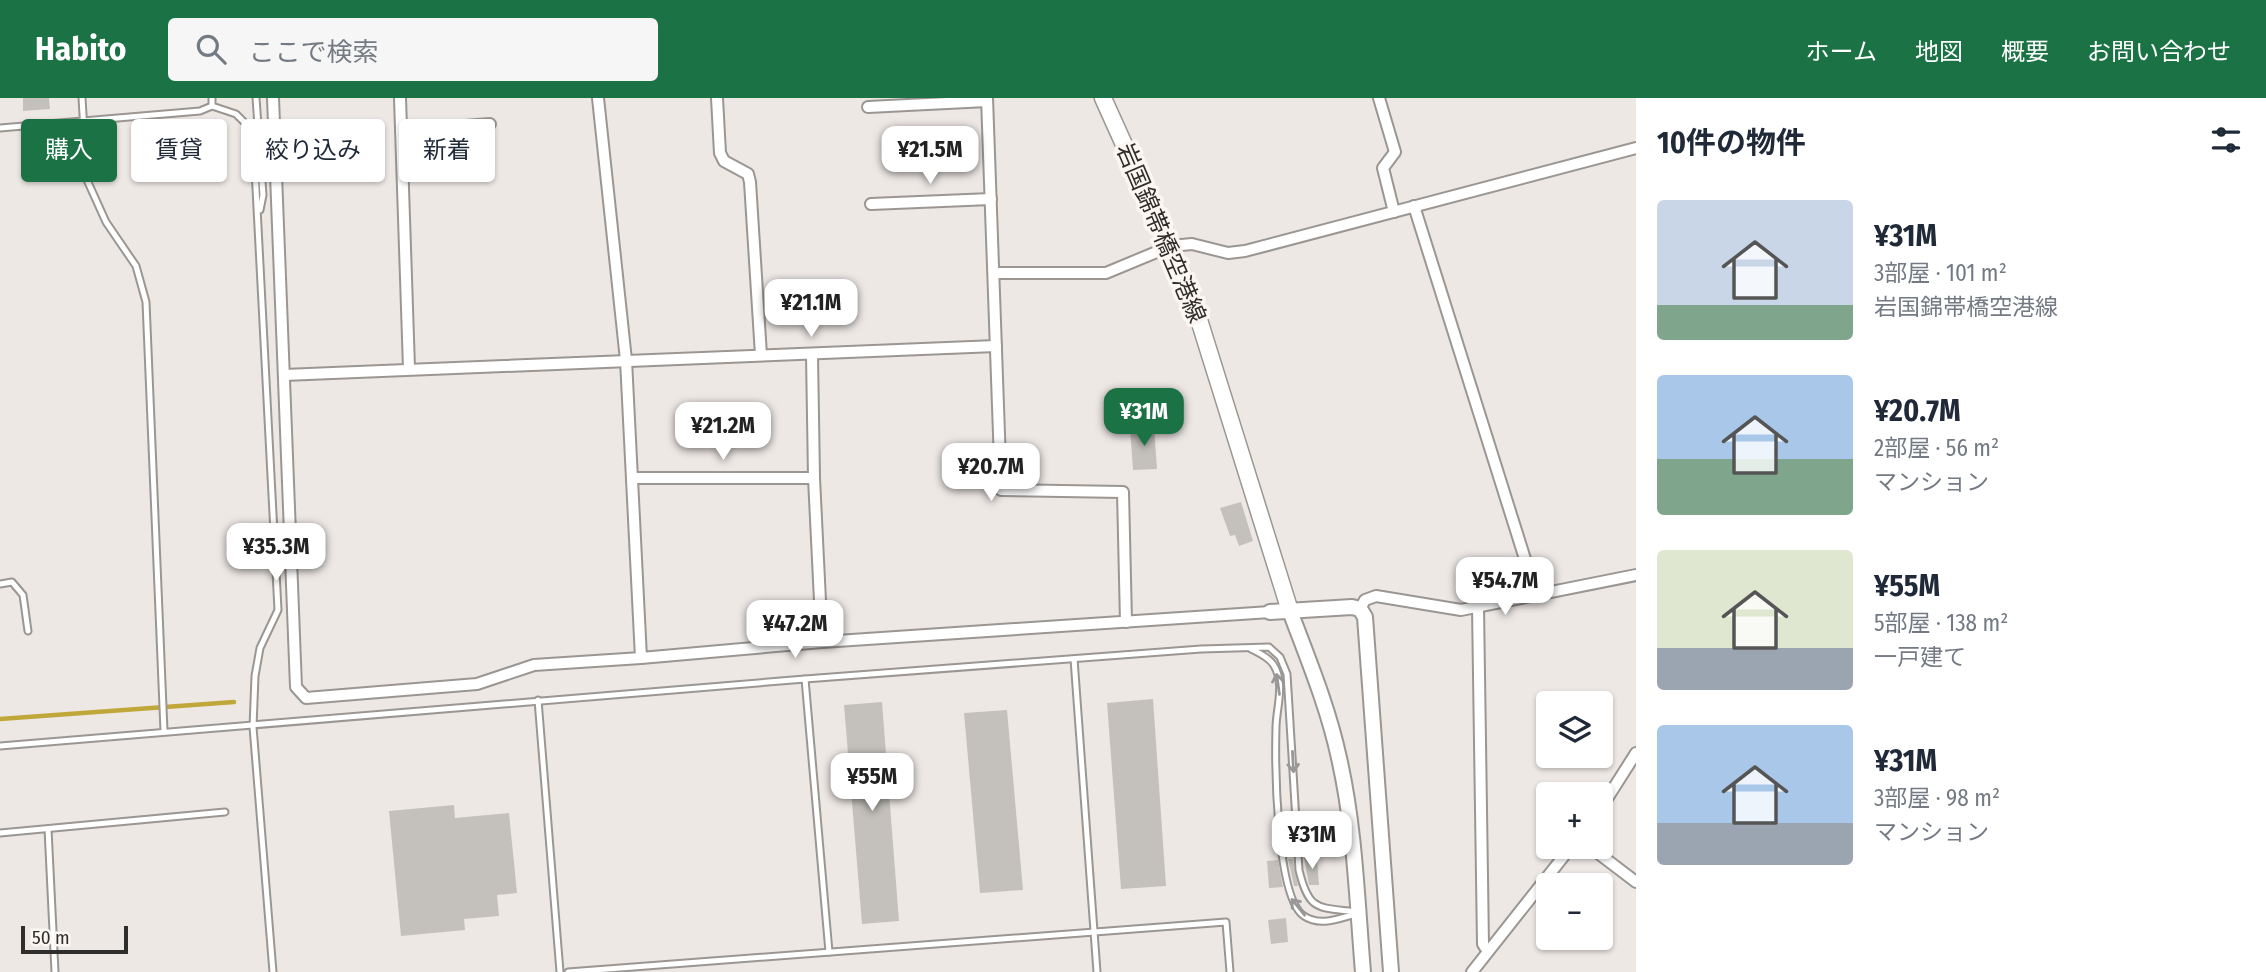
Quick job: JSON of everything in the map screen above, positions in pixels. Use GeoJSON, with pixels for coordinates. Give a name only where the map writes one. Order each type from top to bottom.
{"type":"FeatureCollection","features":[{"type":"Feature","properties":{"kind":"main road","name":"岩国錦帯橋空港線"},"geometry":{"type":"LineString","coordinates":[[1103,98],[1190,291],[1290,611]]}},
{"type":"Feature","properties":{"kind":"street"},"geometry":{"type":"LineString","coordinates":[[273,98],[296,688],[306,698],[477,684],[534,665],[822,642],[1270,612],[1360,609]]}},
{"type":"Feature","properties":{"kind":"street"},"geometry":{"type":"LineString","coordinates":[[400,98],[401,119]]}},
{"type":"Feature","properties":{"kind":"street"},"geometry":{"type":"LineString","coordinates":[[598,98],[626,360],[641,658]]}},
{"type":"Feature","properties":{"kind":"street"},"geometry":{"type":"LineString","coordinates":[[717,98],[720,153],[724,161],[748,174],[750,182],[761,355]]}},
{"type":"Feature","properties":{"kind":"street"},"geometry":{"type":"LineString","coordinates":[[1380,98],[1395,152],[1383,168],[1394,212]]}},
{"type":"Feature","properties":{"kind":"street"},"geometry":{"type":"LineString","coordinates":[[868,107],[987,100],[1001,490],[1123,492],[1126,622]]}},
{"type":"Feature","properties":{"kind":"street"},"geometry":{"type":"LineString","coordinates":[[994,273],[1106,273],[1171,246],[1192,244],[1228,253],[1245,251],[1636,148]]}},
{"type":"Feature","properties":{"kind":"street"},"geometry":{"type":"LineString","coordinates":[[403,182],[409,368]]}},
{"type":"Feature","properties":{"kind":"street"},"geometry":{"type":"LineString","coordinates":[[871,204],[991,199]]}},
{"type":"Feature","properties":{"kind":"street"},"geometry":{"type":"LineString","coordinates":[[1414,206],[1536,594]]}},
{"type":"Feature","properties":{"kind":"street"},"geometry":{"type":"LineString","coordinates":[[284,375],[996,346]]}},
{"type":"Feature","properties":{"kind":"street"},"geometry":{"type":"LineString","coordinates":[[812,355],[814,478],[822,642]]}},
{"type":"Feature","properties":{"kind":"street"},"geometry":{"type":"LineString","coordinates":[[632,478],[814,478]]}},
{"type":"Feature","properties":{"kind":"street"},"geometry":{"type":"LineString","coordinates":[[1360,609],[1365,600],[1376,596],[1443,608],[1478,607],[1636,575]]}},
{"type":"Feature","properties":{"kind":"street"},"geometry":{"type":"LineString","coordinates":[[1478,607],[1483,944],[1487,950]]}},
{"type":"Feature","properties":{"kind":"street"},"geometry":{"type":"LineString","coordinates":[[1360,609],[1365,617],[1391,972]]}},
{"type":"Feature","properties":{"kind":"street"},"geometry":{"type":"LineString","coordinates":[[1290,611],[1328,713],[1340,760],[1351,825],[1363,972]]}},
{"type":"Feature","properties":{"kind":"street"},"geometry":{"type":"LineString","coordinates":[[1613,789],[1636,753]]}},
{"type":"Feature","properties":{"kind":"street"},"geometry":{"type":"LineString","coordinates":[[1472,972],[1561,859]]}},
{"type":"Feature","properties":{"kind":"street"},"geometry":{"type":"LineString","coordinates":[[1605,859],[1636,883]]}},
{"type":"Feature","properties":{"kind":"street"},"geometry":{"type":"LineString","coordinates":[[1358,972],[1360,936]]}},
{"type":"Feature","properties":{"kind":"lane"},"geometry":{"type":"LineString","coordinates":[[82,98],[84,119]]}},
{"type":"Feature","properties":{"kind":"lane"},"geometry":{"type":"LineString","coordinates":[[212,98],[212,106]]}},
{"type":"Feature","properties":{"kind":"lane"},"geometry":{"type":"LineString","coordinates":[[256,98],[263,195],[259,217]]}},
{"type":"Feature","properties":{"kind":"lane"},"geometry":{"type":"LineString","coordinates":[[116,119],[200,111],[212,106],[236,114],[253,131],[278,610],[260,648],[255,676],[253,727],[273,972]]}},
{"type":"Feature","properties":{"kind":"lane"},"geometry":{"type":"LineString","coordinates":[[0,128],[21,126]]}},
{"type":"Feature","properties":{"kind":"lane"},"geometry":{"type":"LineString","coordinates":[[88,182],[106,222],[136,266],[146,302],[164,731]]}},
{"type":"Feature","properties":{"kind":"lane"},"geometry":{"type":"LineString","coordinates":[[0,584],[12,582],[23,596],[28,631]]}},
{"type":"Feature","properties":{"kind":"lane"},"geometry":{"type":"LineString","coordinates":[[0,746],[805,679],[1269,647],[1280,657],[1287,674],[1299,870],[1305,896],[1322,910],[1359,913]]}},
{"type":"Feature","properties":{"kind":"lane"},"geometry":{"type":"LineString","coordinates":[[1249,648],[1273,664],[1279,679],[1275,726],[1283,870],[1289,896],[1304,916],[1323,922],[1359,913]]}},
{"type":"Feature","properties":{"kind":"lane"},"geometry":{"type":"LineString","coordinates":[[1074,659],[1097,972]]}},
{"type":"Feature","properties":{"kind":"lane"},"geometry":{"type":"LineString","coordinates":[[805,679],[829,952]]}},
{"type":"Feature","properties":{"kind":"lane"},"geometry":{"type":"LineString","coordinates":[[538,700],[560,972]]}},
{"type":"Feature","properties":{"kind":"lane"},"geometry":{"type":"LineString","coordinates":[[0,834],[225,812]]}},
{"type":"Feature","properties":{"kind":"lane"},"geometry":{"type":"LineString","coordinates":[[48,829],[55,972]]}},
{"type":"Feature","properties":{"kind":"lane"},"geometry":{"type":"LineString","coordinates":[[568,972],[1226,922],[1230,972]]}},
{"type":"Feature","properties":{"kind":"building"},"geometry":{"type":"Polygon","coordinates":[[[23,98],[49,98],[50,109],[23,111],[23,98]]]}},
{"type":"Feature","properties":{"kind":"building"},"geometry":{"type":"Polygon","coordinates":[[[1154,426],[1157,469],[1133,470],[1130,428],[1154,426]]]}},
{"type":"Feature","properties":{"kind":"building"},"geometry":{"type":"Polygon","coordinates":[[[1241,502],[1253,541],[1239,546],[1235,535],[1230,536],[1220,508],[1241,502]]]}},
{"type":"Feature","properties":{"kind":"building"},"geometry":{"type":"Polygon","coordinates":[[[1153,699],[1166,886],[1121,889],[1107,703],[1153,699]]]}},
{"type":"Feature","properties":{"kind":"building"},"geometry":{"type":"Polygon","coordinates":[[[882,702],[899,921],[862,924],[844,705],[882,702]]]}},
{"type":"Feature","properties":{"kind":"building"},"geometry":{"type":"Polygon","coordinates":[[[1007,710],[1023,890],[980,893],[964,713],[1007,710]]]}},
{"type":"Feature","properties":{"kind":"building"},"geometry":{"type":"Polygon","coordinates":[[[454,805],[455,818],[509,813],[517,893],[497,895],[499,916],[464,919],[465,930],[401,936],[389,811],[454,805]]]}},
{"type":"Feature","properties":{"kind":"building"},"geometry":{"type":"Polygon","coordinates":[[[1304,858],[1317,858],[1319,885],[1309,885],[1304,858]]]}},
{"type":"Feature","properties":{"kind":"building"},"geometry":{"type":"Polygon","coordinates":[[[1288,859],[1293,859],[1298,886],[1294,886],[1288,859]]]}},
{"type":"Feature","properties":{"kind":"building"},"geometry":{"type":"Polygon","coordinates":[[[1278,860],[1283,887],[1269,888],[1267,861],[1278,860]]]}},
{"type":"Feature","properties":{"kind":"building"},"geometry":{"type":"Polygon","coordinates":[[[1286,918],[1288,942],[1271,944],[1268,920],[1286,918]]]}},
{"type":"Feature","properties":{"kind":"waterway"},"geometry":{"type":"LineString","coordinates":[[0,719],[234,702]]}}]}
